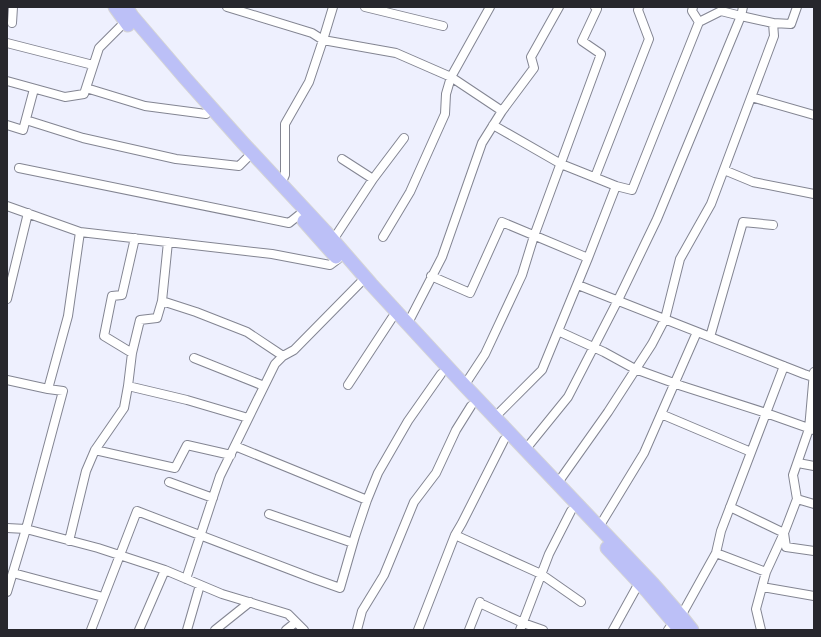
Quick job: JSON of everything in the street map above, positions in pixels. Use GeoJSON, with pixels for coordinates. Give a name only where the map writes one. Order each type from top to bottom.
{"type":"FeatureCollection","features":[{"type":"Feature","properties":{"kind":"highway"},"geometry":{"type":"LineString","coordinates":[[115,7],[128,15],[185,78],[249,155],[302,212],[333,240],[392,318],[441,374],[471,406],[491,420],[525,450],[554,487]]}},
{"type":"Feature","properties":{"kind":"highway"},"geometry":{"type":"LineString","coordinates":[[128,15],[178,84],[206,114],[282,184],[338,259],[408,323],[464,386],[491,420],[504,440],[574,508],[676,624],[692,630]]}},
{"type":"Feature","properties":{"kind":"highway"},"geometry":{"type":"LineString","coordinates":[[574,508],[599,527],[648,579],[676,624]]}},
{"type":"Feature","properties":{"kind":"street"},"geometry":{"type":"LineString","coordinates":[[12,23],[14,7]]}},
{"type":"Feature","properties":{"kind":"street"},"geometry":{"type":"LineString","coordinates":[[227,7],[312,33],[323,40],[396,53],[451,76],[502,110]]}},
{"type":"Feature","properties":{"kind":"street"},"geometry":{"type":"LineString","coordinates":[[282,184],[285,174],[285,124],[309,82],[333,7]]}},
{"type":"Feature","properties":{"kind":"street"},"geometry":{"type":"LineString","coordinates":[[365,7],[443,26]]}},
{"type":"Feature","properties":{"kind":"street"},"geometry":{"type":"LineString","coordinates":[[383,237],[410,192],[445,114],[446,94],[451,76],[490,7]]}},
{"type":"Feature","properties":{"kind":"street"},"geometry":{"type":"LineString","coordinates":[[408,323],[442,257],[482,143],[502,110],[534,68],[532,57],[559,7]]}},
{"type":"Feature","properties":{"kind":"street"},"geometry":{"type":"LineString","coordinates":[[464,386],[485,354],[522,275],[534,236],[601,54],[582,40],[597,9],[595,7]]}},
{"type":"Feature","properties":{"kind":"street"},"geometry":{"type":"LineString","coordinates":[[595,177],[649,39],[638,10],[639,7]]}},
{"type":"Feature","properties":{"kind":"street"},"geometry":{"type":"LineString","coordinates":[[693,7],[692,11],[699,22]]}},
{"type":"Feature","properties":{"kind":"street"},"geometry":{"type":"LineString","coordinates":[[525,450],[568,397],[618,300],[657,219],[742,16],[744,7]]}},
{"type":"Feature","properties":{"kind":"street"},"geometry":{"type":"LineString","coordinates":[[493,125],[561,164],[616,186],[632,190],[699,22],[721,11],[773,23],[791,24],[797,7]]}},
{"type":"Feature","properties":{"kind":"street"},"geometry":{"type":"LineString","coordinates":[[7,81],[65,97],[84,94],[99,48],[128,15]]}},
{"type":"Feature","properties":{"kind":"street"},"geometry":{"type":"LineString","coordinates":[[554,487],[608,412],[652,344],[666,319],[680,259],[711,204],[774,36],[773,23]]}},
{"type":"Feature","properties":{"kind":"street"},"geometry":{"type":"LineString","coordinates":[[7,43],[94,65]]}},
{"type":"Feature","properties":{"kind":"street"},"geometry":{"type":"LineString","coordinates":[[86,88],[144,106],[206,114]]}},
{"type":"Feature","properties":{"kind":"street"},"geometry":{"type":"LineString","coordinates":[[7,125],[23,130],[34,89]]}},
{"type":"Feature","properties":{"kind":"street"},"geometry":{"type":"LineString","coordinates":[[751,97],[814,115]]}},
{"type":"Feature","properties":{"kind":"street"},"geometry":{"type":"LineString","coordinates":[[26,120],[83,138],[176,158],[239,166],[249,155]]}},
{"type":"Feature","properties":{"kind":"street"},"geometry":{"type":"LineString","coordinates":[[333,240],[373,179],[404,138]]}},
{"type":"Feature","properties":{"kind":"street"},"geometry":{"type":"LineString","coordinates":[[342,159],[373,179]]}},
{"type":"Feature","properties":{"kind":"street"},"geometry":{"type":"LineString","coordinates":[[19,168],[289,223],[302,212]]}},
{"type":"Feature","properties":{"kind":"street"},"geometry":{"type":"LineString","coordinates":[[724,170],[753,182],[814,194]]}},
{"type":"Feature","properties":{"kind":"street"},"geometry":{"type":"LineString","coordinates":[[491,420],[542,370],[578,285],[616,186]]}},
{"type":"Feature","properties":{"kind":"street"},"geometry":{"type":"LineString","coordinates":[[7,206],[80,232],[272,254],[330,265],[338,259]]}},
{"type":"Feature","properties":{"kind":"street"},"geometry":{"type":"LineString","coordinates":[[7,299],[28,213]]}},
{"type":"Feature","properties":{"kind":"street"},"geometry":{"type":"LineString","coordinates":[[431,276],[470,293],[502,222],[588,258]]}},
{"type":"Feature","properties":{"kind":"street"},"geometry":{"type":"LineString","coordinates":[[710,337],[743,222],[773,225]]}},
{"type":"Feature","properties":{"kind":"street"},"geometry":{"type":"LineString","coordinates":[[48,389],[68,316],[80,232]]}},
{"type":"Feature","properties":{"kind":"street"},"geometry":{"type":"LineString","coordinates":[[132,353],[104,336],[112,296],[122,295],[135,238]]}},
{"type":"Feature","properties":{"kind":"street"},"geometry":{"type":"LineString","coordinates":[[69,541],[86,472],[95,450],[124,408],[132,353],[140,320],[157,318],[162,301],[168,242]]}},
{"type":"Feature","properties":{"kind":"street"},"geometry":{"type":"LineString","coordinates":[[186,579],[220,476],[275,364],[283,356],[294,350],[363,281]]}},
{"type":"Feature","properties":{"kind":"street"},"geometry":{"type":"LineString","coordinates":[[578,285],[804,374],[814,374],[812,430],[793,475],[797,500],[766,572],[756,609],[761,630]]}},
{"type":"Feature","properties":{"kind":"street"},"geometry":{"type":"LineString","coordinates":[[162,301],[196,312],[247,332],[283,356]]}},
{"type":"Feature","properties":{"kind":"street"},"geometry":{"type":"LineString","coordinates":[[348,385],[392,318]]}},
{"type":"Feature","properties":{"kind":"street"},"geometry":{"type":"LineString","coordinates":[[558,331],[635,369],[812,430]]}},
{"type":"Feature","properties":{"kind":"street"},"geometry":{"type":"LineString","coordinates":[[599,527],[644,453],[697,332]]}},
{"type":"Feature","properties":{"kind":"street"},"geometry":{"type":"LineString","coordinates":[[194,358],[264,386]]}},
{"type":"Feature","properties":{"kind":"street"},"geometry":{"type":"LineString","coordinates":[[676,624],[716,552],[721,531],[784,366]]}},
{"type":"Feature","properties":{"kind":"street"},"geometry":{"type":"LineString","coordinates":[[91,630],[137,511],[340,588],[367,500],[378,473],[408,421],[441,374]]}},
{"type":"Feature","properties":{"kind":"street"},"geometry":{"type":"LineString","coordinates":[[7,380],[64,391],[7,592]]}},
{"type":"Feature","properties":{"kind":"street"},"geometry":{"type":"LineString","coordinates":[[128,386],[187,400],[248,418]]}},
{"type":"Feature","properties":{"kind":"street"},"geometry":{"type":"LineString","coordinates":[[357,630],[362,611],[384,575],[414,502],[436,473],[456,430],[471,406]]}},
{"type":"Feature","properties":{"kind":"street"},"geometry":{"type":"LineString","coordinates":[[661,414],[751,452]]}},
{"type":"Feature","properties":{"kind":"street"},"geometry":{"type":"LineString","coordinates":[[418,630],[455,535],[504,440]]}},
{"type":"Feature","properties":{"kind":"street"},"geometry":{"type":"LineString","coordinates":[[95,450],[175,468],[186,445],[231,455]]}},
{"type":"Feature","properties":{"kind":"street"},"geometry":{"type":"LineString","coordinates":[[235,446],[367,500]]}},
{"type":"Feature","properties":{"kind":"street"},"geometry":{"type":"LineString","coordinates":[[798,463],[814,466]]}},
{"type":"Feature","properties":{"kind":"street"},"geometry":{"type":"LineString","coordinates":[[169,482],[213,498]]}},
{"type":"Feature","properties":{"kind":"street"},"geometry":{"type":"LineString","coordinates":[[797,500],[814,504]]}},
{"type":"Feature","properties":{"kind":"street"},"geometry":{"type":"LineString","coordinates":[[730,507],[784,533]]}},
{"type":"Feature","properties":{"kind":"street"},"geometry":{"type":"LineString","coordinates":[[522,626],[549,554],[574,508]]}},
{"type":"Feature","properties":{"kind":"street"},"geometry":{"type":"LineString","coordinates":[[268,514],[353,543]]}},
{"type":"Feature","properties":{"kind":"street"},"geometry":{"type":"LineString","coordinates":[[7,528],[26,529],[166,570],[222,594],[288,614],[304,630]]}},
{"type":"Feature","properties":{"kind":"street"},"geometry":{"type":"LineString","coordinates":[[784,533],[786,547],[814,551]]}},
{"type":"Feature","properties":{"kind":"street"},"geometry":{"type":"LineString","coordinates":[[455,535],[541,574],[581,602]]}},
{"type":"Feature","properties":{"kind":"street"},"geometry":{"type":"LineString","coordinates":[[716,552],[766,572]]}},
{"type":"Feature","properties":{"kind":"street"},"geometry":{"type":"LineString","coordinates":[[139,630],[166,570]]}},
{"type":"Feature","properties":{"kind":"street"},"geometry":{"type":"LineString","coordinates":[[13,573],[103,597]]}},
{"type":"Feature","properties":{"kind":"street"},"geometry":{"type":"LineString","coordinates":[[613,630],[639,583]]}},
{"type":"Feature","properties":{"kind":"street"},"geometry":{"type":"LineString","coordinates":[[187,630],[200,585]]}},
{"type":"Feature","properties":{"kind":"street"},"geometry":{"type":"LineString","coordinates":[[762,587],[814,596]]}},
{"type":"Feature","properties":{"kind":"street"},"geometry":{"type":"LineString","coordinates":[[215,630],[250,602]]}},
{"type":"Feature","properties":{"kind":"street"},"geometry":{"type":"LineString","coordinates":[[469,630],[482,604],[522,626],[543,630]]}},
{"type":"Feature","properties":{"kind":"street"},"geometry":{"type":"LineString","coordinates":[[286,630],[296,622]]}}]}
